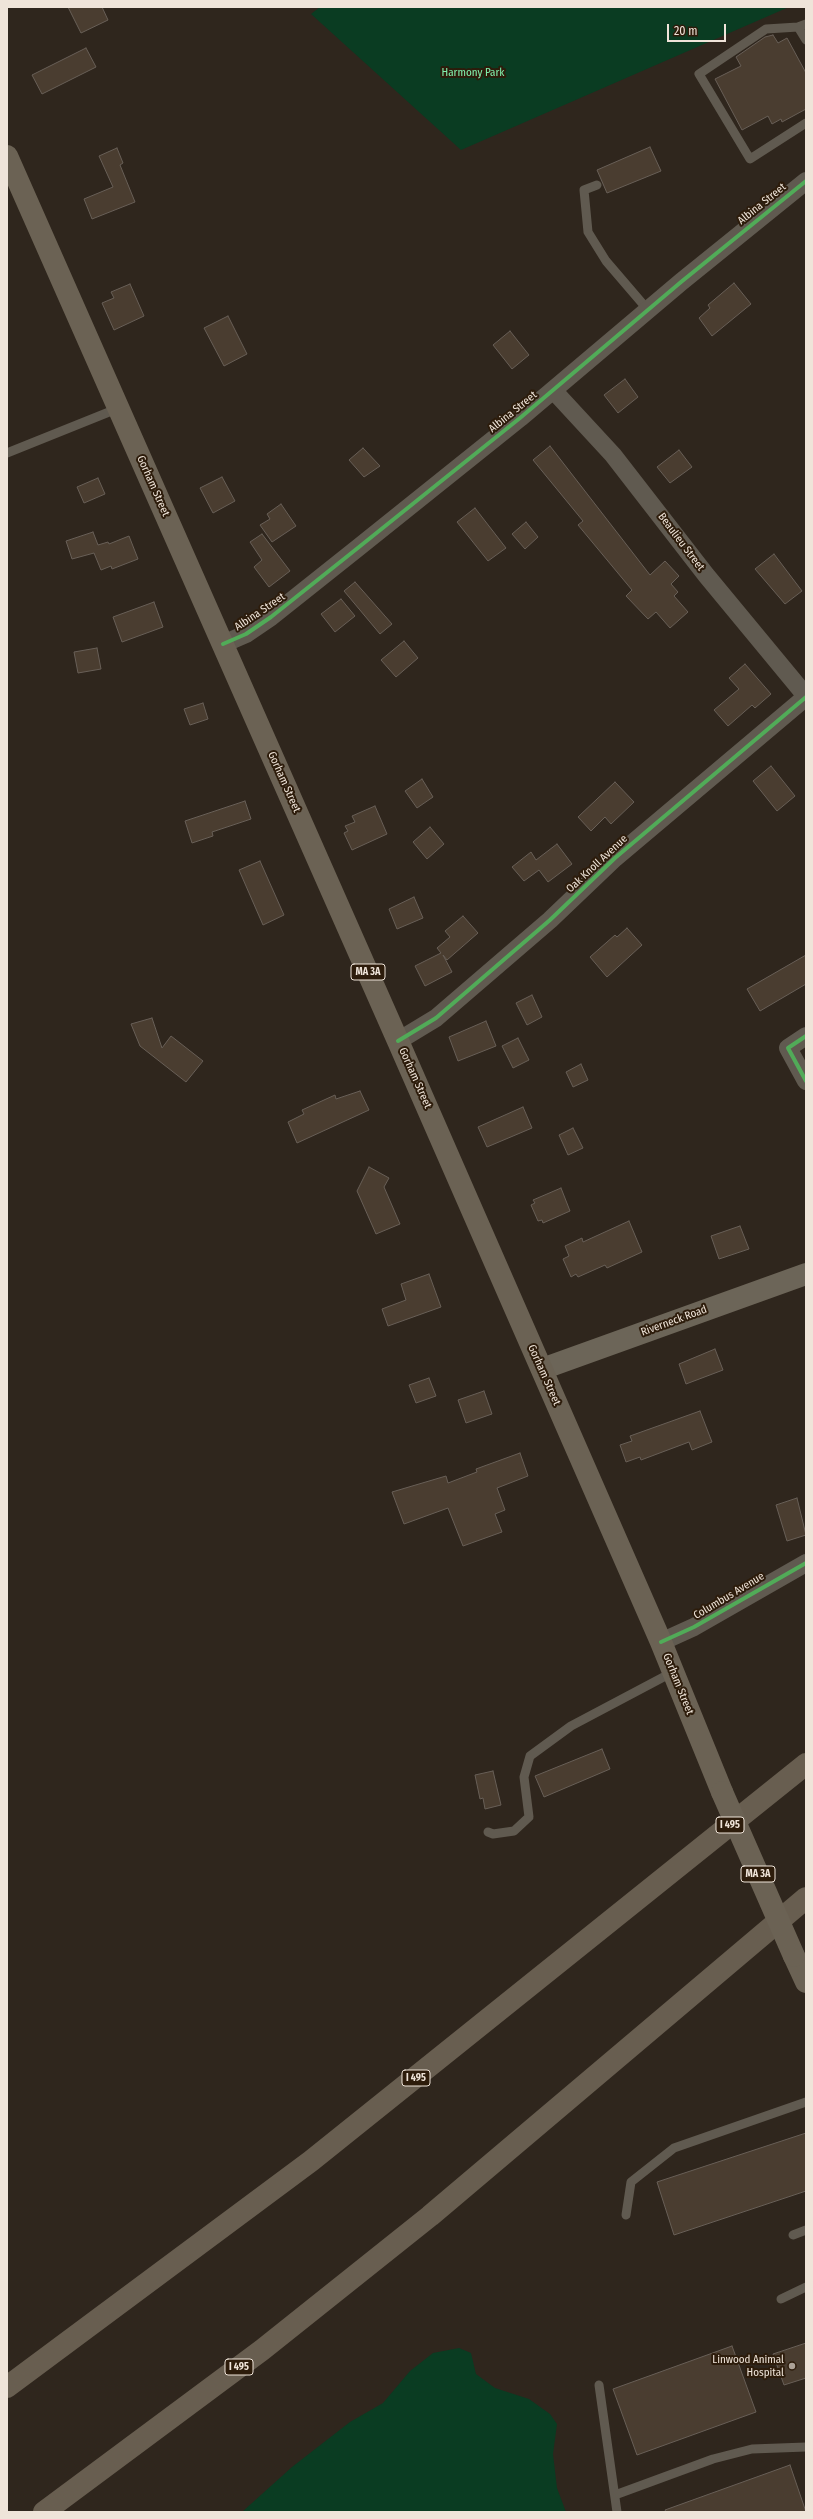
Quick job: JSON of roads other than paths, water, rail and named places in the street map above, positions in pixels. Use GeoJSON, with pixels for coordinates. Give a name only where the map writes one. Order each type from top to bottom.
{"type":"FeatureCollection","features":[{"type":"Feature","properties":{"kind":"highway","name":"I 495"},"geometry":{"type":"LineString","coordinates":[[7,2387],[317,2156],[806,1764]]}},
{"type":"Feature","properties":{"kind":"highway","name":"I 495"},"geometry":{"type":"LineString","coordinates":[[44,2512],[250,2360],[492,2166],[806,1898]]}},
{"type":"Feature","properties":{"kind":"main road","name":"Gorham Street"},"geometry":{"type":"LineString","coordinates":[[7,156],[542,1369],[661,1642],[722,1792],[806,1982]]}},
{"type":"Feature","properties":{"kind":"main road","name":"Riverneck Road"},"geometry":{"type":"LineString","coordinates":[[542,1369],[806,1274]]}},
{"type":"Feature","properties":{"kind":"street","name":"Albina Street"},"geometry":{"type":"LineString","coordinates":[[223,644],[246,634],[271,617],[553,390],[806,181]]}},
{"type":"Feature","properties":{"kind":"street","name":"Beaulieu Street"},"geometry":{"type":"LineString","coordinates":[[553,390],[613,455],[706,575],[806,696]]}},
{"type":"Feature","properties":{"kind":"street","name":"Oak Knoll Avenue"},"geometry":{"type":"LineString","coordinates":[[398,1041],[436,1018],[550,920],[616,858],[806,696]]}},
{"type":"Feature","properties":{"kind":"street"},"geometry":{"type":"LineString","coordinates":[[806,1036],[788,1048],[806,1081]]}},
{"type":"Feature","properties":{"kind":"street","name":"Columbus Avenue"},"geometry":{"type":"LineString","coordinates":[[661,1642],[694,1627],[806,1563]]}},
{"type":"Feature","properties":{"kind":"lane"},"geometry":{"type":"LineString","coordinates":[[806,40],[802,25],[766,29],[699,74],[750,159],[806,123]]}},
{"type":"Feature","properties":{"kind":"lane"},"geometry":{"type":"LineString","coordinates":[[597,185],[584,190],[588,232],[606,261],[648,310]]}},
{"type":"Feature","properties":{"kind":"lane"},"geometry":{"type":"LineString","coordinates":[[7,454],[119,408]]}},
{"type":"Feature","properties":{"kind":"lane"},"geometry":{"type":"LineString","coordinates":[[488,1832],[493,1834],[514,1831],[529,1817],[524,1778],[530,1756],[571,1726],[673,1672]]}},
{"type":"Feature","properties":{"kind":"lane"},"geometry":{"type":"LineString","coordinates":[[626,2215],[631,2182],[674,2148],[806,2102]]}},
{"type":"Feature","properties":{"kind":"lane"},"geometry":{"type":"LineString","coordinates":[[793,2235],[806,2230]]}},
{"type":"Feature","properties":{"kind":"lane"},"geometry":{"type":"LineString","coordinates":[[781,2299],[806,2287]]}},
{"type":"Feature","properties":{"kind":"lane"},"geometry":{"type":"LineString","coordinates":[[599,2386],[617,2512]]}},
{"type":"Feature","properties":{"kind":"lane"},"geometry":{"type":"LineString","coordinates":[[615,2495],[713,2459],[746,2450],[768,2447],[806,2448]]}},
{"type":"Feature","properties":{"kind":"place","name":"Linwood Animal Hospital"},"geometry":{"type":"Point","coordinates":[792,2366]}},
{"type":"Feature","properties":{"kind":"park label","name":"Harmony Park"},"geometry":{"type":"Point","coordinates":[473,73]}}]}
